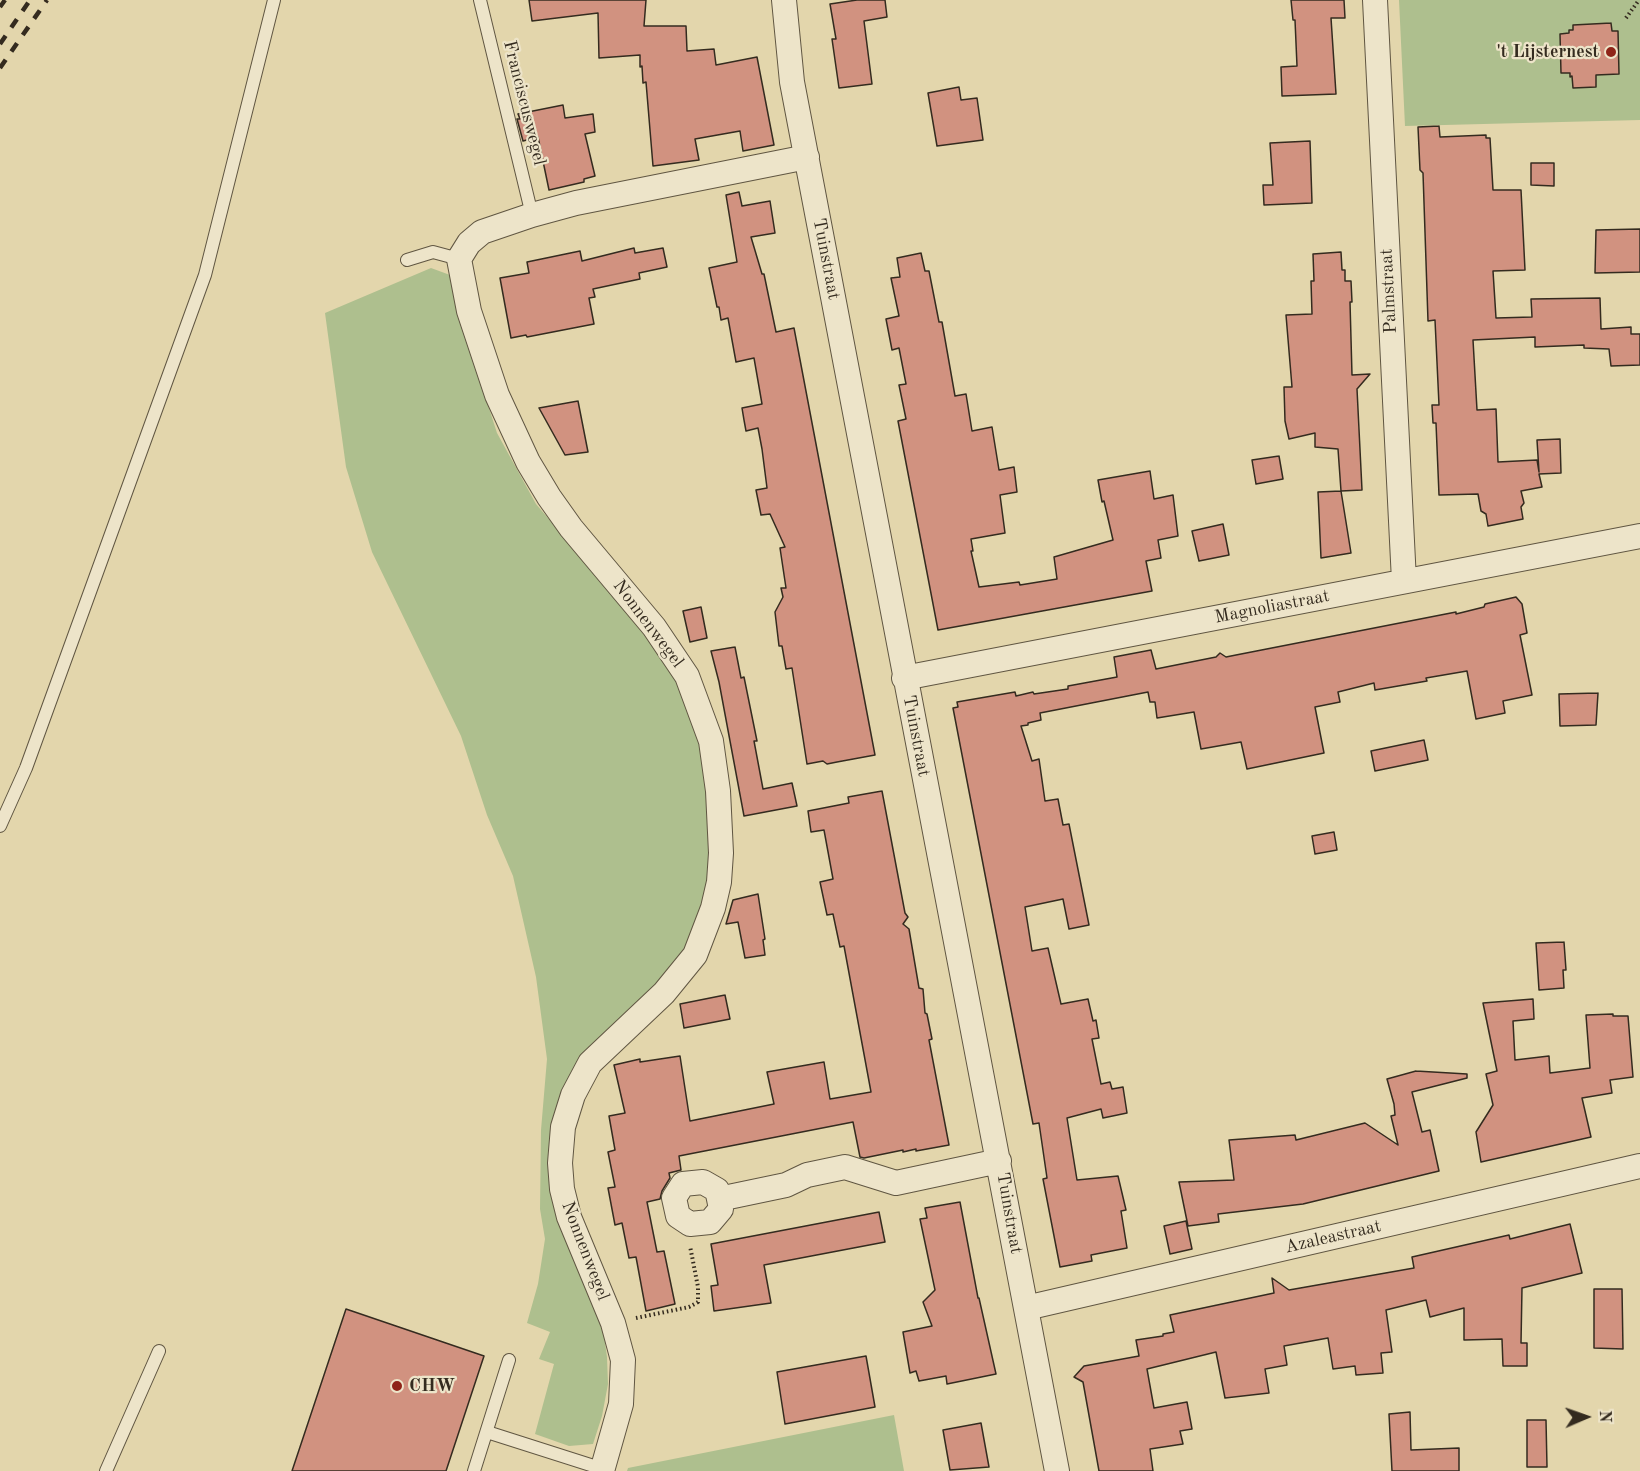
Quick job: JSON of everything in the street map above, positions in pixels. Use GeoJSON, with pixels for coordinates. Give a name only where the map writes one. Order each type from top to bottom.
{"type":"FeatureCollection","features":[{"type":"Feature","properties":{"kind":"street","name":"Tuinstraat"},"geometry":{"type":"LineString","coordinates":[[784,0],[792,82],[1057,1471]]}},
{"type":"Feature","properties":{"kind":"street","name":"Palmstraat"},"geometry":{"type":"LineString","coordinates":[[1376,0],[1404,581]]}},
{"type":"Feature","properties":{"kind":"street"},"geometry":{"type":"LineString","coordinates":[[459,259],[468,243],[482,232],[532,215],[576,203],[807,157]]}},
{"type":"Feature","properties":{"kind":"street","name":"Nonnenwegel"},"geometry":{"type":"LineString","coordinates":[[459,259],[469,311],[497,395],[528,462],[571,528],[654,627],[687,676],[711,741],[717,781],[721,853],[719,882],[695,955],[664,993],[590,1063],[573,1095],[563,1127],[560,1163],[562,1190],[569,1217],[613,1323],[623,1360],[621,1404],[602,1470]]}},
{"type":"Feature","properties":{"kind":"street","name":"Magnoliastraat"},"geometry":{"type":"LineString","coordinates":[[904,678],[1640,537]]}},
{"type":"Feature","properties":{"kind":"street"},"geometry":{"type":"LineString","coordinates":[[719,1199],[786,1185],[807,1175],[845,1167],[896,1183],[999,1161]]}},
{"type":"Feature","properties":{"kind":"street","name":"Azaleastraat"},"geometry":{"type":"LineString","coordinates":[[1026,1308],[1640,1166]]}},
{"type":"Feature","properties":{"kind":"street"},"geometry":{"type":"LineString","coordinates":[[703,1182],[717,1190],[719,1199],[721,1209],[710,1222],[690,1224],[678,1216],[674,1198],[684,1185],[703,1182]]}},
{"type":"Feature","properties":{"kind":"lane"},"geometry":{"type":"LineString","coordinates":[[0,826],[26,768],[205,275],[274,0]]}},
{"type":"Feature","properties":{"kind":"lane","name":"Franciscuswegel"},"geometry":{"type":"LineString","coordinates":[[480,0],[532,215]]}},
{"type":"Feature","properties":{"kind":"lane"},"geometry":{"type":"LineString","coordinates":[[406,260],[433,252],[459,259]]}},
{"type":"Feature","properties":{"kind":"lane"},"geometry":{"type":"LineString","coordinates":[[106,1471],[159,1351]]}},
{"type":"Feature","properties":{"kind":"lane"},"geometry":{"type":"LineString","coordinates":[[474,1471],[510,1360]]}},
{"type":"Feature","properties":{"kind":"lane"},"geometry":{"type":"LineString","coordinates":[[487,1432],[602,1470]]}},
{"type":"Feature","properties":{"kind":"path"},"geometry":{"type":"LineString","coordinates":[[1626,18],[1639,0]]}},
{"type":"Feature","properties":{"kind":"path"},"geometry":{"type":"LineString","coordinates":[[613,1323],[689,1307],[698,1302],[698,1287],[688,1233],[690,1224]]}},
{"type":"Feature","properties":{"kind":"green space"},"geometry":{"type":"Polygon","coordinates":[[[1399,0],[1640,0],[1640,120],[1405,126],[1399,0]]]}},
{"type":"Feature","properties":{"kind":"green space"},"geometry":{"type":"Polygon","coordinates":[[[431,268],[450,275],[497,433],[536,504],[652,640],[676,679],[705,760],[711,809],[708,887],[685,952],[557,1109],[603,1328],[607,1357],[608,1384],[602,1416],[593,1444],[569,1446],[535,1434],[554,1364],[539,1359],[550,1332],[527,1323],[538,1284],[545,1239],[540,1209],[541,1130],[547,1059],[536,977],[513,876],[487,815],[461,736],[372,552],[346,467],[325,313],[431,268]]]}},
{"type":"Feature","properties":{"kind":"green space"},"geometry":{"type":"Polygon","coordinates":[[[894,1415],[904,1471],[627,1471],[628,1468],[894,1415]]]}},
{"type":"Feature","properties":{"kind":"building"},"geometry":{"type":"Polygon","coordinates":[[[529,0],[646,0],[644,26],[686,26],[687,51],[714,49],[716,65],[757,57],[774,145],[743,151],[740,131],[695,139],[699,160],[653,166],[646,82],[643,83],[640,55],[599,58],[598,13],[532,21],[529,0]]]}},
{"type":"Feature","properties":{"kind":"building"},"geometry":{"type":"Polygon","coordinates":[[[857,0],[885,0],[887,17],[864,21],[872,84],[839,88],[832,39],[836,39],[830,4],[857,0]]]}},
{"type":"Feature","properties":{"kind":"building"},"geometry":{"type":"Polygon","coordinates":[[[1291,0],[1344,0],[1345,18],[1331,18],[1336,94],[1282,96],[1281,67],[1297,66],[1295,20],[1293,20],[1291,0]]]}},
{"type":"Feature","properties":{"kind":"building"},"geometry":{"type":"Polygon","coordinates":[[[1611,23],[1612,31],[1618,31],[1619,74],[1596,75],[1596,87],[1573,88],[1570,73],[1561,73],[1560,34],[1569,33],[1569,30],[1573,30],[1573,25],[1611,23]]]}},
{"type":"Feature","properties":{"kind":"building"},"geometry":{"type":"Polygon","coordinates":[[[959,87],[961,100],[977,98],[983,140],[937,146],[928,93],[959,87]]]}},
{"type":"Feature","properties":{"kind":"building"},"geometry":{"type":"Polygon","coordinates":[[[563,105],[565,118],[593,114],[595,132],[585,134],[595,176],[584,179],[584,182],[549,190],[538,137],[523,141],[517,119],[520,119],[518,114],[563,105]]]}},
{"type":"Feature","properties":{"kind":"building"},"geometry":{"type":"Polygon","coordinates":[[[1439,126],[1440,137],[1486,135],[1486,138],[1490,138],[1493,190],[1521,190],[1525,270],[1493,271],[1496,318],[1532,317],[1531,299],[1600,298],[1601,329],[1631,327],[1631,334],[1640,334],[1640,365],[1611,366],[1609,349],[1584,348],[1584,345],[1535,347],[1535,337],[1473,340],[1477,410],[1496,409],[1498,462],[1537,460],[1539,472],[1537,440],[1560,439],[1561,473],[1539,474],[1542,487],[1521,491],[1524,503],[1521,507],[1523,519],[1488,526],[1486,514],[1481,511],[1478,494],[1439,495],[1436,423],[1433,423],[1432,405],[1439,405],[1435,320],[1428,321],[1423,173],[1420,170],[1418,127],[1439,126]]]}},
{"type":"Feature","properties":{"kind":"building"},"geometry":{"type":"Polygon","coordinates":[[[1310,141],[1312,203],[1264,205],[1263,185],[1273,185],[1270,143],[1310,141]]]}},
{"type":"Feature","properties":{"kind":"building"},"geometry":{"type":"Polygon","coordinates":[[[1531,163],[1554,163],[1554,186],[1531,185],[1531,163]]]}},
{"type":"Feature","properties":{"kind":"building"},"geometry":{"type":"Polygon","coordinates":[[[739,192],[742,206],[770,201],[775,233],[751,237],[762,274],[764,274],[776,332],[794,328],[875,755],[827,764],[823,761],[807,764],[792,668],[786,669],[782,646],[779,646],[775,612],[783,597],[781,588],[786,588],[780,548],[785,547],[770,514],[761,515],[756,490],[767,488],[762,449],[758,428],[746,431],[742,408],[762,404],[754,358],[736,362],[728,318],[721,320],[709,268],[737,262],[726,195],[739,192]]]}},
{"type":"Feature","properties":{"kind":"building"},"geometry":{"type":"Polygon","coordinates":[[[1640,229],[1640,272],[1595,273],[1596,230],[1640,229]]]}},
{"type":"Feature","properties":{"kind":"building"},"geometry":{"type":"Polygon","coordinates":[[[634,248],[635,253],[663,248],[667,267],[639,273],[640,279],[593,289],[595,297],[589,298],[594,324],[511,338],[500,278],[529,273],[527,262],[580,251],[582,261],[634,248]]]}},
{"type":"Feature","properties":{"kind":"building"},"geometry":{"type":"Polygon","coordinates":[[[1341,252],[1345,281],[1351,281],[1352,375],[1370,374],[1357,389],[1362,490],[1341,491],[1338,449],[1315,447],[1315,433],[1289,439],[1285,421],[1284,387],[1292,387],[1286,315],[1312,314],[1313,254],[1341,252]]]}},
{"type":"Feature","properties":{"kind":"building"},"geometry":{"type":"Polygon","coordinates":[[[921,253],[925,271],[929,271],[939,322],[942,322],[955,396],[966,394],[972,431],[992,427],[999,470],[1014,467],[1017,492],[1000,495],[1005,533],[971,539],[973,551],[971,551],[979,587],[1019,582],[1020,585],[1057,579],[1054,557],[1113,540],[1098,480],[1150,471],[1154,499],[1173,495],[1178,536],[1158,540],[1161,558],[1146,561],[1152,591],[938,630],[898,421],[906,419],[899,385],[906,384],[899,348],[892,350],[886,319],[899,316],[891,278],[900,277],[897,258],[921,253]]]}},
{"type":"Feature","properties":{"kind":"building"},"geometry":{"type":"Polygon","coordinates":[[[578,401],[588,452],[565,455],[539,408],[578,401]]]}},
{"type":"Feature","properties":{"kind":"building"},"geometry":{"type":"Polygon","coordinates":[[[1279,456],[1283,479],[1256,484],[1252,460],[1279,456]]]}},
{"type":"Feature","properties":{"kind":"building"},"geometry":{"type":"Polygon","coordinates":[[[1341,491],[1351,553],[1321,558],[1318,492],[1341,491]]]}},
{"type":"Feature","properties":{"kind":"building"},"geometry":{"type":"Polygon","coordinates":[[[1223,524],[1229,555],[1199,561],[1192,531],[1223,524]]]}},
{"type":"Feature","properties":{"kind":"building"},"geometry":{"type":"Polygon","coordinates":[[[1516,597],[1522,604],[1527,633],[1520,635],[1532,695],[1503,701],[1505,713],[1476,719],[1467,671],[1375,690],[1374,683],[1338,692],[1340,702],[1315,707],[1324,753],[1247,769],[1241,742],[1201,749],[1194,712],[1157,718],[1155,702],[1150,702],[1148,692],[1040,713],[1041,720],[1021,726],[1032,761],[1039,759],[1045,801],[1058,799],[1063,825],[1069,824],[1089,925],[1069,929],[1063,899],[1025,907],[1032,951],[1048,948],[1061,1004],[1088,999],[1093,1021],[1096,1020],[1099,1038],[1092,1039],[1101,1084],[1110,1082],[1112,1089],[1123,1087],[1127,1113],[1103,1118],[1101,1109],[1067,1118],[1077,1180],[1118,1176],[1126,1210],[1121,1211],[1127,1248],[1091,1255],[1092,1261],[1060,1267],[1043,1179],[1047,1178],[1039,1123],[1033,1124],[953,708],[958,707],[957,702],[1015,692],[1016,696],[1068,689],[1068,686],[1117,677],[1114,657],[1151,650],[1156,669],[1216,657],[1220,653],[1226,657],[1456,612],[1456,614],[1516,597]]]}},
{"type":"Feature","properties":{"kind":"building"},"geometry":{"type":"Polygon","coordinates":[[[701,607],[707,638],[690,642],[683,611],[701,607]]]}},
{"type":"Feature","properties":{"kind":"building"},"geometry":{"type":"Polygon","coordinates":[[[735,647],[741,678],[744,677],[757,741],[754,741],[763,789],[792,783],[797,806],[744,816],[711,651],[735,647]]]}},
{"type":"Feature","properties":{"kind":"building"},"geometry":{"type":"Polygon","coordinates":[[[1598,693],[1596,725],[1560,726],[1559,694],[1598,693]]]}},
{"type":"Feature","properties":{"kind":"building"},"geometry":{"type":"Polygon","coordinates":[[[1424,740],[1428,760],[1375,771],[1371,751],[1424,740]]]}},
{"type":"Feature","properties":{"kind":"building"},"geometry":{"type":"Polygon","coordinates":[[[882,791],[905,913],[908,917],[903,924],[909,929],[919,988],[923,989],[925,1013],[932,1039],[929,1040],[949,1145],[916,1151],[916,1149],[903,1152],[903,1150],[864,1158],[860,1157],[853,1122],[679,1156],[681,1170],[669,1173],[670,1178],[660,1199],[647,1202],[657,1252],[664,1251],[675,1304],[646,1311],[636,1257],[629,1258],[622,1223],[615,1225],[608,1188],[615,1187],[608,1152],[615,1150],[609,1116],[625,1113],[614,1065],[640,1059],[640,1062],[680,1056],[690,1121],[774,1104],[767,1072],[824,1062],[830,1099],[871,1092],[844,946],[840,947],[833,914],[827,915],[820,882],[833,879],[824,830],[811,832],[808,811],[849,803],[848,797],[882,791]]]}},
{"type":"Feature","properties":{"kind":"building"},"geometry":{"type":"Polygon","coordinates":[[[1334,832],[1337,850],[1315,854],[1312,836],[1334,832]]]}},
{"type":"Feature","properties":{"kind":"building"},"geometry":{"type":"Polygon","coordinates":[[[758,894],[765,939],[763,940],[765,955],[745,958],[738,922],[726,924],[733,900],[758,894]]]}},
{"type":"Feature","properties":{"kind":"building"},"geometry":{"type":"Polygon","coordinates":[[[1564,942],[1566,970],[1563,970],[1564,988],[1539,990],[1536,943],[1564,942]]]}},
{"type":"Feature","properties":{"kind":"building"},"geometry":{"type":"Polygon","coordinates":[[[725,995],[730,1019],[684,1028],[680,1004],[725,995]]]}},
{"type":"Feature","properties":{"kind":"building"},"geometry":{"type":"Polygon","coordinates":[[[1533,999],[1534,1019],[1513,1021],[1515,1060],[1549,1056],[1550,1073],[1590,1068],[1586,1015],[1628,1016],[1633,1077],[1610,1080],[1612,1093],[1582,1098],[1591,1137],[1481,1162],[1476,1132],[1493,1105],[1486,1074],[1497,1071],[1483,1003],[1533,999]]]}},
{"type":"Feature","properties":{"kind":"building"},"geometry":{"type":"Polygon","coordinates":[[[1416,1071],[1467,1074],[1467,1078],[1412,1092],[1422,1132],[1430,1130],[1439,1171],[1303,1204],[1218,1214],[1219,1222],[1188,1226],[1179,1182],[1234,1180],[1229,1140],[1295,1135],[1296,1140],[1365,1123],[1398,1145],[1391,1116],[1395,1115],[1394,1104],[1387,1079],[1416,1071]]]}},
{"type":"Feature","properties":{"kind":"building"},"geometry":{"type":"Polygon","coordinates":[[[960,1202],[978,1298],[996,1374],[947,1384],[946,1376],[919,1381],[916,1371],[910,1373],[903,1332],[932,1326],[923,1302],[935,1290],[920,1219],[927,1218],[925,1208],[960,1202]]]}},
{"type":"Feature","properties":{"kind":"building"},"geometry":{"type":"Polygon","coordinates":[[[879,1212],[885,1242],[764,1265],[771,1303],[714,1311],[711,1286],[718,1285],[711,1244],[879,1212]]]}},
{"type":"Feature","properties":{"kind":"building"},"geometry":{"type":"Polygon","coordinates":[[[1186,1221],[1192,1249],[1170,1254],[1164,1226],[1186,1221]]]}},
{"type":"Feature","properties":{"kind":"building"},"geometry":{"type":"Polygon","coordinates":[[[1570,1224],[1582,1273],[1522,1288],[1521,1343],[1527,1343],[1527,1366],[1503,1366],[1502,1339],[1464,1340],[1464,1308],[1430,1317],[1426,1300],[1386,1310],[1392,1352],[1381,1353],[1383,1373],[1356,1375],[1355,1366],[1333,1369],[1328,1338],[1284,1346],[1287,1365],[1265,1369],[1269,1393],[1225,1398],[1216,1352],[1147,1369],[1154,1408],[1187,1402],[1192,1429],[1180,1431],[1183,1444],[1150,1449],[1153,1471],[1099,1471],[1083,1382],[1074,1377],[1084,1366],[1139,1356],[1136,1340],[1174,1332],[1170,1315],[1274,1293],[1272,1278],[1289,1290],[1414,1268],[1412,1257],[1509,1235],[1510,1239],[1570,1224]]]}},
{"type":"Feature","properties":{"kind":"building"},"geometry":{"type":"Polygon","coordinates":[[[1594,1289],[1622,1289],[1623,1349],[1594,1348],[1594,1289]]]}},
{"type":"Feature","properties":{"kind":"building","name":"CHW"},"geometry":{"type":"Polygon","coordinates":[[[346,1309],[484,1356],[446,1471],[292,1471],[346,1309]]]}},
{"type":"Feature","properties":{"kind":"building"},"geometry":{"type":"Polygon","coordinates":[[[866,1356],[875,1407],[785,1424],[777,1372],[866,1356]]]}},
{"type":"Feature","properties":{"kind":"building"},"geometry":{"type":"Polygon","coordinates":[[[1410,1412],[1411,1450],[1459,1448],[1459,1471],[1392,1471],[1389,1414],[1410,1412]]]}},
{"type":"Feature","properties":{"kind":"building"},"geometry":{"type":"Polygon","coordinates":[[[1527,1420],[1546,1420],[1547,1467],[1527,1467],[1527,1420]]]}},
{"type":"Feature","properties":{"kind":"building"},"geometry":{"type":"Polygon","coordinates":[[[981,1423],[989,1467],[950,1470],[943,1430],[981,1423]]]}},
{"type":"Feature","properties":{"kind":"railway"},"geometry":{"type":"LineString","coordinates":[[0,7],[5,0]]}},
{"type":"Feature","properties":{"kind":"railway"},"geometry":{"type":"LineString","coordinates":[[0,44],[30,0]]}},
{"type":"Feature","properties":{"kind":"railway"},"geometry":{"type":"LineString","coordinates":[[0,68],[47,0]]}},
{"type":"Feature","properties":{"kind":"place","name":"'t Lijsternest"},"geometry":{"type":"Point","coordinates":[1611,52]}},
{"type":"Feature","properties":{"kind":"place","name":"CHW"},"geometry":{"type":"Point","coordinates":[397,1386]}}]}
